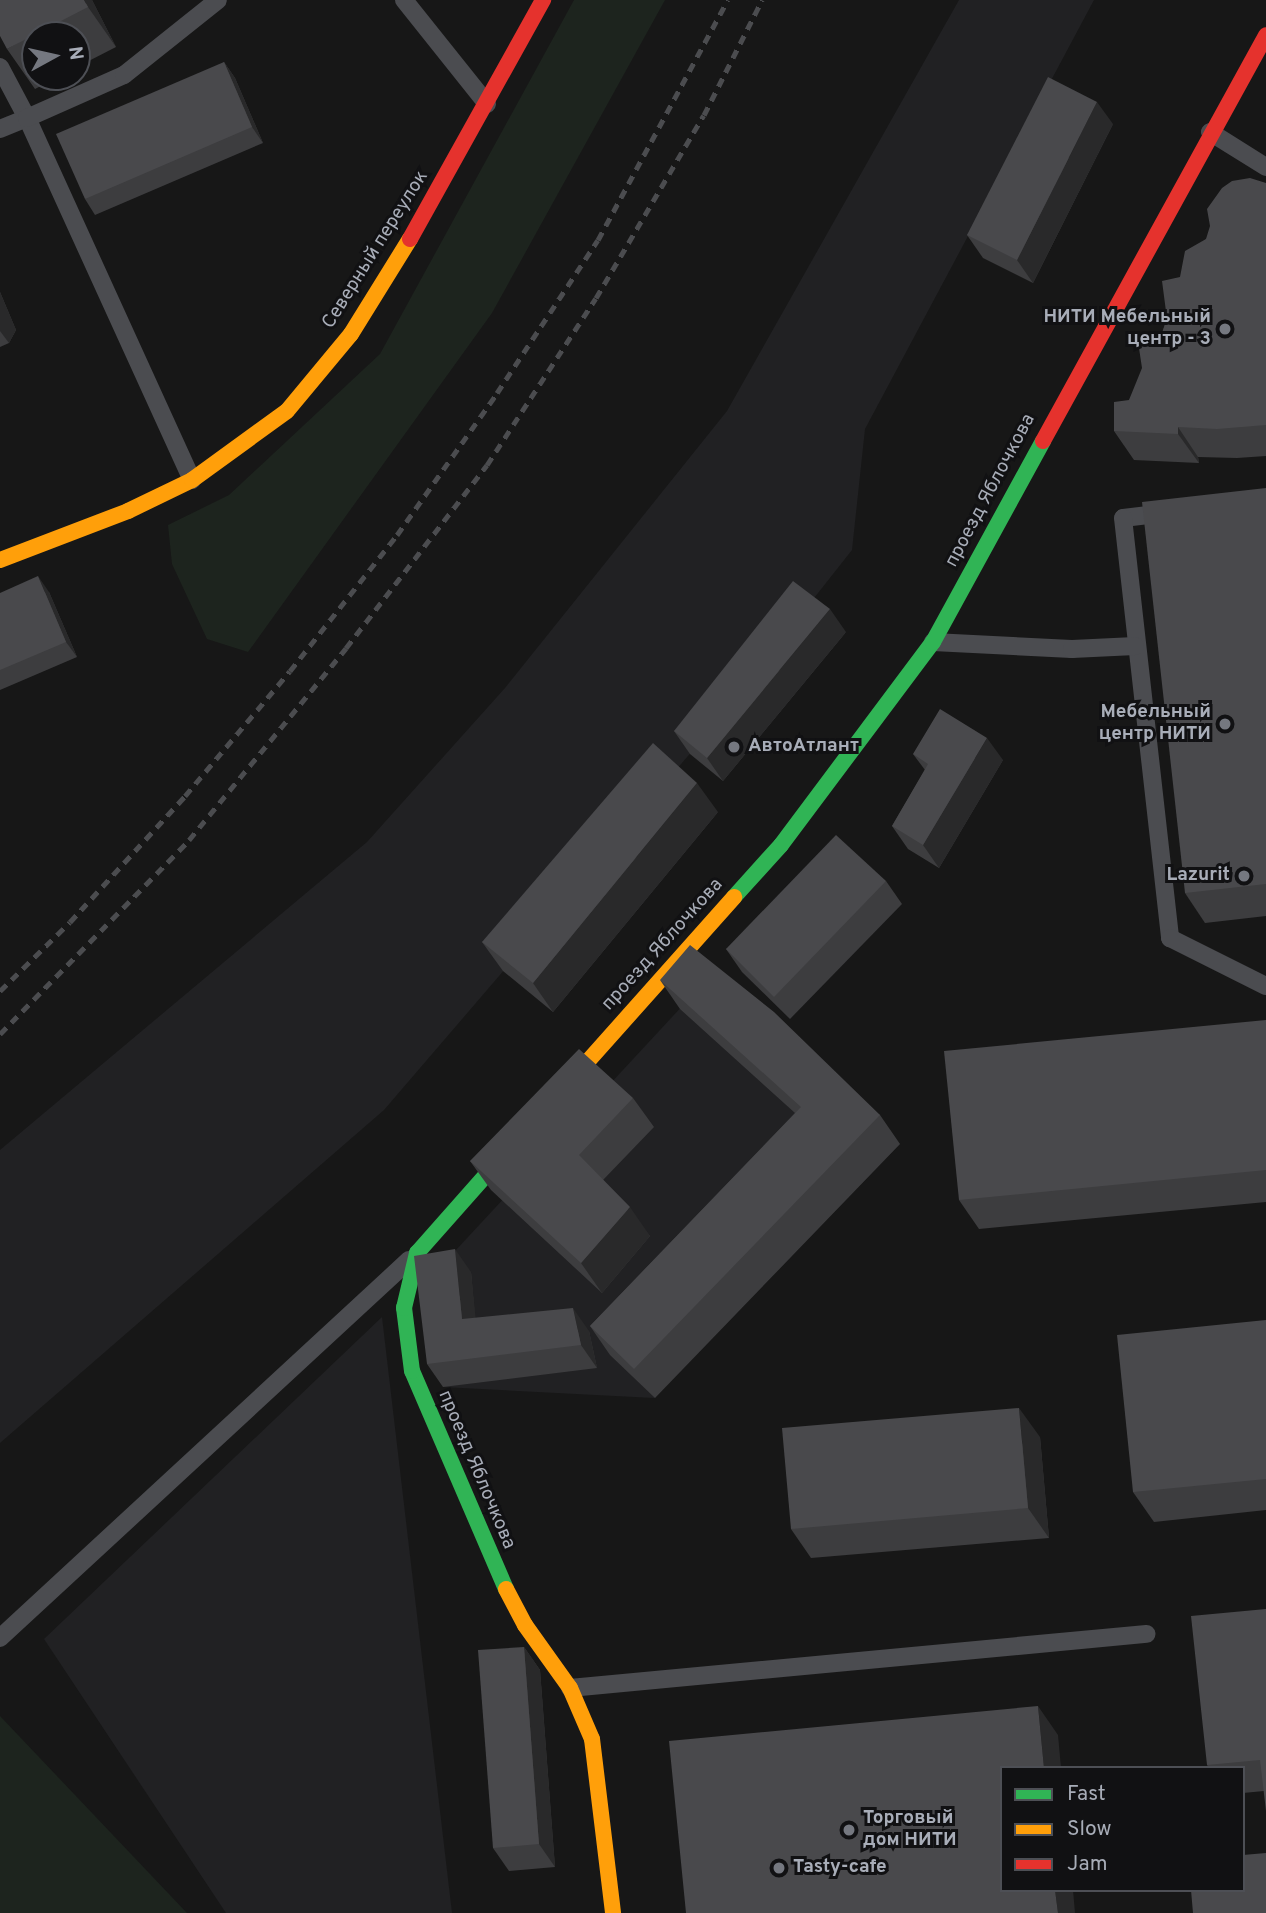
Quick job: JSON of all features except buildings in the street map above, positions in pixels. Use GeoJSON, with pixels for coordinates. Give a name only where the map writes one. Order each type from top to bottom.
{"type":"FeatureCollection","features":[{"type":"Feature","properties":{"kind":"street","name":"Северный переулок"},"geometry":{"type":"LineString","coordinates":[[0,560],[128,511],[192,480],[286,411],[351,334],[434,200],[543,0]]}},
{"type":"Feature","properties":{"kind":"street","name":"проезд Яблочкова"},"geometry":{"type":"LineString","coordinates":[[547,1106],[781,845],[933,642],[1210,132],[1266,35]]}},
{"type":"Feature","properties":{"kind":"street","name":"проезд Яблочкова"},"geometry":{"type":"LineString","coordinates":[[529,1127],[417,1252],[404,1308],[412,1371],[499,1576],[525,1625],[570,1688],[592,1739],[613,1913]]}},
{"type":"Feature","properties":{"kind":"lane"},"geometry":{"type":"LineString","coordinates":[[0,129],[124,75],[218,0]]}},
{"type":"Feature","properties":{"kind":"lane"},"geometry":{"type":"LineString","coordinates":[[404,0],[486,104]]}},
{"type":"Feature","properties":{"kind":"lane"},"geometry":{"type":"LineString","coordinates":[[0,67],[27,118],[192,480]]}},
{"type":"Feature","properties":{"kind":"lane"},"geometry":{"type":"LineString","coordinates":[[1210,132],[1266,167]]}},
{"type":"Feature","properties":{"kind":"lane"},"geometry":{"type":"LineString","coordinates":[[1178,511],[1123,518],[1135,646],[1170,938],[1266,986]]}},
{"type":"Feature","properties":{"kind":"lane"},"geometry":{"type":"LineString","coordinates":[[933,642],[1072,649],[1135,646]]}},
{"type":"Feature","properties":{"kind":"lane"},"geometry":{"type":"LineString","coordinates":[[0,1638],[417,1252]]}},
{"type":"Feature","properties":{"kind":"lane"},"geometry":{"type":"LineString","coordinates":[[570,1688],[1146,1634]]}},
{"type":"Feature","properties":{"kind":"shaded area"},"geometry":{"type":"Polygon","coordinates":[[[574,0],[665,0],[492,313],[248,652],[207,639],[172,564],[168,525],[229,495],[380,354],[574,0]]]}},
{"type":"Feature","properties":{"kind":"shaded area"},"geometry":{"type":"Polygon","coordinates":[[[959,0],[1094,0],[865,429],[852,550],[706,735],[384,1110],[0,1443],[0,1150],[367,842],[505,688],[727,411],[959,0]]]}},
{"type":"Feature","properties":{"kind":"shaded area"},"geometry":{"type":"Polygon","coordinates":[[[711,975],[900,1144],[654,1398],[443,1387],[430,1278],[711,975]]]}},
{"type":"Feature","properties":{"kind":"shaded area"},"geometry":{"type":"Polygon","coordinates":[[[382,1317],[452,1913],[226,1913],[44,1639],[382,1317]]]}},
{"type":"Feature","properties":{"kind":"shaded area"},"geometry":{"type":"Polygon","coordinates":[[[0,1716],[187,1913],[0,1913],[0,1716]]]}},
{"type":"Feature","properties":{"kind":"railway"},"geometry":{"type":"LineString","coordinates":[[0,991],[70,922],[185,796],[290,671],[397,535],[497,393],[598,240],[728,0]]}},
{"type":"Feature","properties":{"kind":"railway"},"geometry":{"type":"LineString","coordinates":[[0,1034],[189,840],[346,648],[487,465],[596,298],[704,115],[762,0]]}},
{"type":"Feature","properties":{"kind":"traffic: fast"},"geometry":{"type":"LineString","coordinates":[[734,897],[781,845],[933,642],[1043,441]]}},
{"type":"Feature","properties":{"kind":"traffic: fast"},"geometry":{"type":"LineString","coordinates":[[506,1589],[412,1371],[404,1308],[417,1253],[518,1139]]}},
{"type":"Feature","properties":{"kind":"traffic: slow"},"geometry":{"type":"LineString","coordinates":[[0,560],[128,511],[192,480],[287,411],[351,334],[410,239]]}},
{"type":"Feature","properties":{"kind":"traffic: slow"},"geometry":{"type":"LineString","coordinates":[[556,1097],[734,897]]}},
{"type":"Feature","properties":{"kind":"traffic: slow"},"geometry":{"type":"LineString","coordinates":[[506,1589],[525,1625],[570,1688],[592,1739],[613,1913]]}},
{"type":"Feature","properties":{"kind":"traffic: jam"},"geometry":{"type":"LineString","coordinates":[[410,239],[543,0]]}},
{"type":"Feature","properties":{"kind":"traffic: jam"},"geometry":{"type":"LineString","coordinates":[[1043,441],[1266,35]]}},
{"type":"Feature","properties":{"kind":"place","name":"НИТИ Мебельный центр - 3"},"geometry":{"type":"Point","coordinates":[1225,329]}},
{"type":"Feature","properties":{"kind":"place","name":"Мебельный центр НИТИ"},"geometry":{"type":"Point","coordinates":[1225,724]}},
{"type":"Feature","properties":{"kind":"place","name":"АвтоАтлант"},"geometry":{"type":"Point","coordinates":[734,747]}},
{"type":"Feature","properties":{"kind":"place","name":"Lazurit"},"geometry":{"type":"Point","coordinates":[1244,876]}},
{"type":"Feature","properties":{"kind":"place","name":"Торговый дом НИТИ"},"geometry":{"type":"Point","coordinates":[849,1830]}},
{"type":"Feature","properties":{"kind":"place","name":"Tasty-cafe"},"geometry":{"type":"Point","coordinates":[779,1868]}}]}
